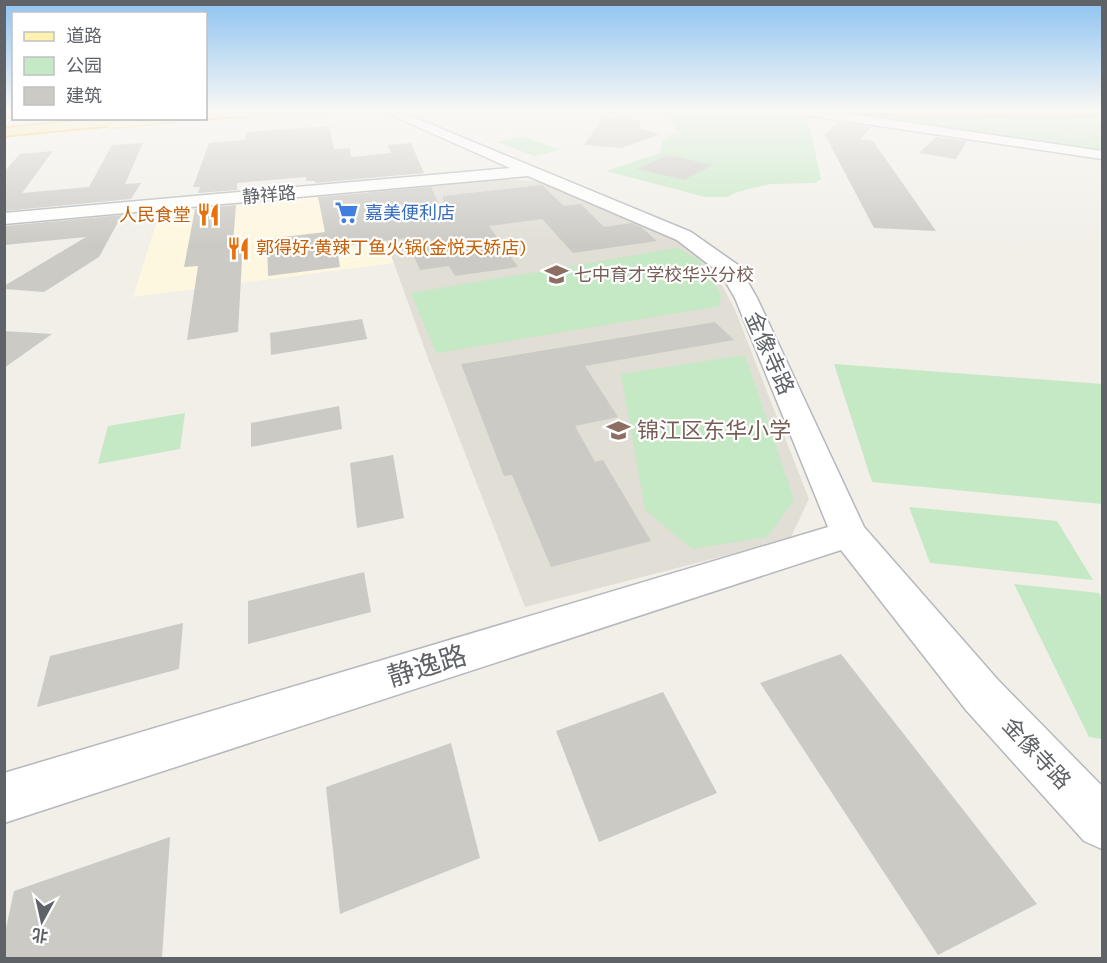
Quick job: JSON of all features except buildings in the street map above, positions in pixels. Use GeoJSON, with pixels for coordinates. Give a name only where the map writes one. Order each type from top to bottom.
{"type":"FeatureCollection","features":[{"type":"Feature","properties":{"kind":"street","name":"金像寺路"},"geometry":{"type":"LineString","coordinates":[[494,155],[684,236],[730,270],[746,298],[849,534],[982,694],[1102,823]]}},
{"type":"Feature","properties":{"kind":"street","name":"静祥路"},"geometry":{"type":"LineString","coordinates":[[4,219],[533,171]]}},
{"type":"Feature","properties":{"kind":"street","name":"静逸路"},"geometry":{"type":"LineString","coordinates":[[4,798],[849,534]]}},
{"type":"Feature","properties":{"kind":"shaded area","name":"锦江区东华小学"},"geometry":{"type":"Polygon","coordinates":[[[505,179],[545,182],[669,236],[704,260],[723,287],[735,310],[809,499],[790,539],[525,607],[429,361],[368,191],[505,179]]]}},
{"type":"Feature","properties":{"kind":"shaded area"},"geometry":{"type":"Polygon","coordinates":[[[368,191],[394,263],[133,297],[159,214],[368,191]]]}},
{"type":"Feature","properties":{"kind":"green space"},"geometry":{"type":"Polygon","coordinates":[[[654,155],[816,155],[821,179],[815,183],[770,184],[737,192],[727,197],[705,197],[606,171],[654,155]]]}},
{"type":"Feature","properties":{"kind":"green space"},"geometry":{"type":"Polygon","coordinates":[[[678,248],[700,261],[721,294],[720,306],[436,353],[411,293],[678,248]]]}},
{"type":"Feature","properties":{"kind":"green space"},"geometry":{"type":"Polygon","coordinates":[[[745,355],[794,500],[767,537],[692,549],[645,510],[621,374],[745,355]]]}},
{"type":"Feature","properties":{"kind":"green space"},"geometry":{"type":"Polygon","coordinates":[[[834,364],[1102,384],[1102,504],[872,482],[834,364]]]}},
{"type":"Feature","properties":{"kind":"green space"},"geometry":{"type":"Polygon","coordinates":[[[185,413],[180,449],[98,464],[108,426],[185,413]]]}},
{"type":"Feature","properties":{"kind":"green space"},"geometry":{"type":"Polygon","coordinates":[[[909,507],[1057,521],[1093,580],[930,563],[909,507]]]}},
{"type":"Feature","properties":{"kind":"green space"},"geometry":{"type":"Polygon","coordinates":[[[1014,584],[1099,593],[1102,599],[1102,739],[1089,737],[1014,584]]]}},
{"type":"Feature","properties":{"kind":"place","name":"嘉美便利店"},"geometry":{"type":"Point","coordinates":[347,213]}},
{"type":"Feature","properties":{"kind":"place","name":"人民食堂"},"geometry":{"type":"Point","coordinates":[209,215]}},
{"type":"Feature","properties":{"kind":"place","name":"郭得好·黄辣丁鱼火锅(金悦天娇店)"},"geometry":{"type":"Point","coordinates":[238,248]}},
{"type":"Feature","properties":{"kind":"place","name":"七中育才学校华兴分校"},"geometry":{"type":"Point","coordinates":[556,275]}},
{"type":"Feature","properties":{"kind":"place","name":"锦江区东华小学"},"geometry":{"type":"Point","coordinates":[619,430]}}]}
